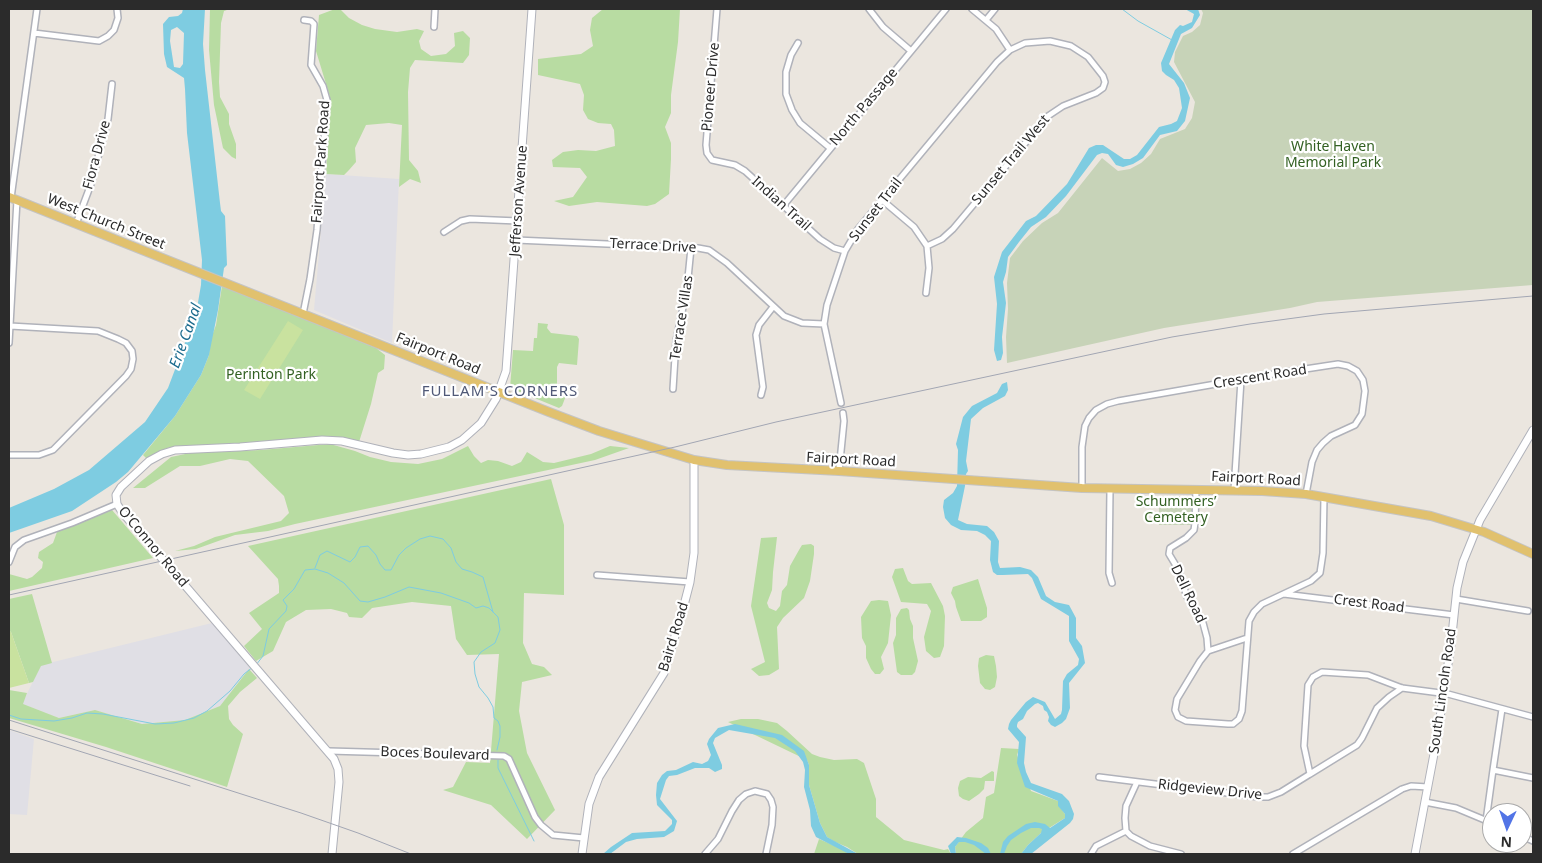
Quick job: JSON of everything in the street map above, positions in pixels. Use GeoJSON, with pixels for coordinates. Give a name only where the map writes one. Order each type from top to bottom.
{"type":"FeatureCollection","features":[{"type":"Feature","properties":{"kind":"main road","name":"West Church Street"},"geometry":{"type":"LineString","coordinates":[[12,198],[194,271]]}},
{"type":"Feature","properties":{"kind":"main road","name":"Fairport Road"},"geometry":{"type":"LineString","coordinates":[[194,271],[599,431],[694,460],[727,465],[1082,488],[1234,490],[1306,494],[1423,514],[1476,530],[1533,554]]}},
{"type":"Feature","properties":{"kind":"street"},"geometry":{"type":"LineString","coordinates":[[9,343],[12,198],[37,9]]}},
{"type":"Feature","properties":{"kind":"street"},"geometry":{"type":"LineString","coordinates":[[34,33],[99,41],[114,30],[118,18],[117,9]]}},
{"type":"Feature","properties":{"kind":"street"},"geometry":{"type":"LineString","coordinates":[[434,27],[435,9]]}},
{"type":"Feature","properties":{"kind":"street","name":"Jefferson Avenue"},"geometry":{"type":"LineString","coordinates":[[500,393],[506,371],[532,9]]}},
{"type":"Feature","properties":{"kind":"street","name":"Pioneer Drive"},"geometry":{"type":"LineString","coordinates":[[714,161],[710,158],[706,149],[717,9]]}},
{"type":"Feature","properties":{"kind":"street"},"geometry":{"type":"LineString","coordinates":[[869,9],[883,27],[911,51]]}},
{"type":"Feature","properties":{"kind":"street","name":"North Passage"},"geometry":{"type":"LineString","coordinates":[[783,206],[946,9]]}},
{"type":"Feature","properties":{"kind":"street"},"geometry":{"type":"LineString","coordinates":[[972,9],[1001,34],[1010,50]]}},
{"type":"Feature","properties":{"kind":"street"},"geometry":{"type":"LineString","coordinates":[[986,20],[995,9]]}},
{"type":"Feature","properties":{"kind":"street","name":"Fairport Park Road"},"geometry":{"type":"LineString","coordinates":[[303,314],[317,230],[326,100],[324,89],[312,65],[314,24],[311,21],[304,20]]}},
{"type":"Feature","properties":{"kind":"street","name":"Sunset Trail West"},"geometry":{"type":"LineString","coordinates":[[927,246],[942,239],[953,229],[1048,116],[1063,106],[1096,93],[1103,88],[1104,79],[1099,68],[1088,57],[1071,46],[1058,42],[1043,41],[1025,43],[1010,50]]}},
{"type":"Feature","properties":{"kind":"street"},"geometry":{"type":"LineString","coordinates":[[798,43],[791,55],[786,72],[786,94],[792,110],[800,122],[830,148]]}},
{"type":"Feature","properties":{"kind":"street","name":"Sunset Trail"},"geometry":{"type":"LineString","coordinates":[[841,402],[824,324],[828,305],[846,251],[858,229],[997,62],[1010,50]]}},
{"type":"Feature","properties":{"kind":"street","name":"Fiora Drive"},"geometry":{"type":"LineString","coordinates":[[76,224],[91,184],[105,128],[112,84]]}},
{"type":"Feature","properties":{"kind":"street","name":"Indian Trail"},"geometry":{"type":"LineString","coordinates":[[714,161],[734,165],[745,171],[820,239],[834,248],[846,251]]}},
{"type":"Feature","properties":{"kind":"street"},"geometry":{"type":"LineString","coordinates":[[882,200],[914,227],[927,246],[930,268],[926,293]]}},
{"type":"Feature","properties":{"kind":"street"},"geometry":{"type":"LineString","coordinates":[[444,232],[461,221],[470,218],[518,221]]}},
{"type":"Feature","properties":{"kind":"street","name":"Terrace Drive"},"geometry":{"type":"LineString","coordinates":[[516,240],[709,250],[773,307],[793,320],[824,324]]}},
{"type":"Feature","properties":{"kind":"street","name":"Terrace Villas"},"geometry":{"type":"LineString","coordinates":[[673,388],[676,341],[687,288],[691,248]]}},
{"type":"Feature","properties":{"kind":"street"},"geometry":{"type":"LineString","coordinates":[[761,395],[763,387],[756,336],[759,325],[773,307]]}},
{"type":"Feature","properties":{"kind":"street"},"geometry":{"type":"LineString","coordinates":[[9,455],[31,456],[53,450],[126,376],[131,368],[133,359],[132,351],[126,343],[98,331],[10,326]]}},
{"type":"Feature","properties":{"kind":"street","name":"Crescent Road"},"geometry":{"type":"LineString","coordinates":[[1082,488],[1084,430],[1089,418],[1096,410],[1106,404],[1338,364],[1351,367],[1361,377],[1365,391],[1361,417],[1355,425],[1331,436],[1320,446],[1312,462],[1306,494]]}},
{"type":"Feature","properties":{"kind":"street"},"geometry":{"type":"LineString","coordinates":[[1234,490],[1241,380]]}},
{"type":"Feature","properties":{"kind":"street","name":"O'Connor Road"},"geometry":{"type":"LineString","coordinates":[[332,854],[339,782],[336,764],[329,751],[163,561],[117,504],[116,495],[118,490],[140,469],[156,457],[175,450],[322,440],[342,441],[408,455],[436,451],[449,447],[475,429],[488,414],[500,393]]}},
{"type":"Feature","properties":{"kind":"street"},"geometry":{"type":"LineString","coordinates":[[839,471],[844,421],[843,413]]}},
{"type":"Feature","properties":{"kind":"street","name":"South Lincoln Road"},"geometry":{"type":"LineString","coordinates":[[1415,854],[1444,694],[1459,578],[1463,562],[1476,530],[1533,430]]}},
{"type":"Feature","properties":{"kind":"street","name":"Baird Road"},"geometry":{"type":"LineString","coordinates":[[582,854],[590,804],[599,777],[664,673],[690,582],[695,535],[694,460]]}},
{"type":"Feature","properties":{"kind":"street"},"geometry":{"type":"LineString","coordinates":[[1110,489],[1109,573],[1112,583]]}},
{"type":"Feature","properties":{"kind":"street","name":"Dell Road"},"geometry":{"type":"LineString","coordinates":[[1196,489],[1194,530],[1186,538],[1170,548],[1169,554],[1178,569],[1187,597],[1203,623],[1208,651]]}},
{"type":"Feature","properties":{"kind":"street"},"geometry":{"type":"LineString","coordinates":[[1247,638],[1208,651],[1200,660],[1176,698],[1175,704],[1178,717],[1186,721],[1233,724],[1239,719],[1250,621],[1257,608],[1267,601],[1314,579],[1320,573],[1323,553],[1324,497]]}},
{"type":"Feature","properties":{"kind":"street"},"geometry":{"type":"LineString","coordinates":[[9,562],[15,547],[24,540],[117,504]]}},
{"type":"Feature","properties":{"kind":"street"},"geometry":{"type":"LineString","coordinates":[[597,575],[690,582]]}},
{"type":"Feature","properties":{"kind":"street","name":"Crest Road"},"geometry":{"type":"LineString","coordinates":[[1284,594],[1454,615]]}},
{"type":"Feature","properties":{"kind":"street"},"geometry":{"type":"LineString","coordinates":[[1456,599],[1528,611]]}},
{"type":"Feature","properties":{"kind":"street"},"geometry":{"type":"LineString","coordinates":[[1402,688],[1389,696],[1377,708],[1357,745],[1310,774],[1304,746],[1308,685],[1312,677],[1322,672],[1365,675],[1402,688],[1444,694],[1533,717]]}},
{"type":"Feature","properties":{"kind":"street"},"geometry":{"type":"LineString","coordinates":[[1488,803],[1502,709]]}},
{"type":"Feature","properties":{"kind":"street","name":"Boces Boulevard"},"geometry":{"type":"LineString","coordinates":[[329,751],[507,757],[512,764],[535,817],[541,825],[553,835],[584,838]]}},
{"type":"Feature","properties":{"kind":"street"},"geometry":{"type":"LineString","coordinates":[[1493,770],[1533,778]]}},
{"type":"Feature","properties":{"kind":"street","name":"Ridgeview Drive"},"geometry":{"type":"LineString","coordinates":[[1099,777],[1263,797],[1281,792],[1310,774]]}},
{"type":"Feature","properties":{"kind":"street"},"geometry":{"type":"LineString","coordinates":[[1137,782],[1126,806],[1124,818],[1126,831],[1131,836],[1150,846],[1181,854]]}},
{"type":"Feature","properties":{"kind":"street"},"geometry":{"type":"LineString","coordinates":[[1293,854],[1402,789],[1411,786],[1428,787]]}},
{"type":"Feature","properties":{"kind":"street"},"geometry":{"type":"LineString","coordinates":[[705,854],[718,839],[739,800],[746,794],[756,791],[767,794],[773,807],[772,825],[766,854]]}},
{"type":"Feature","properties":{"kind":"street"},"geometry":{"type":"LineString","coordinates":[[1425,802],[1456,808],[1482,819]]}},
{"type":"Feature","properties":{"kind":"street"},"geometry":{"type":"LineString","coordinates":[[1091,854],[1096,846],[1126,831]]}},
{"type":"Feature","properties":{"kind":"shaded area"},"geometry":{"type":"Polygon","coordinates":[[[326,174],[399,179],[392,343],[314,310],[326,174]]]}},
{"type":"Feature","properties":{"kind":"shaded area"},"geometry":{"type":"Polygon","coordinates":[[[212,623],[251,667],[220,706],[185,720],[142,724],[95,710],[59,718],[22,704],[41,665],[212,623]]]}},
{"type":"Feature","properties":{"kind":"shaded area"},"geometry":{"type":"Polygon","coordinates":[[[9,730],[34,739],[27,815],[9,814],[9,730]]]}},
{"type":"Feature","properties":{"kind":"green space"},"geometry":{"type":"Polygon","coordinates":[[[210,9],[230,9],[224,11],[221,23],[219,82],[220,97],[229,114],[229,124],[236,144],[236,159],[223,148],[214,105],[209,50],[210,9]]]}},
{"type":"Feature","properties":{"kind":"green space"},"geometry":{"type":"Polygon","coordinates":[[[340,9],[349,18],[362,25],[375,29],[397,32],[417,29],[424,31],[419,41],[421,49],[431,56],[446,54],[455,46],[454,33],[463,31],[470,38],[469,55],[463,63],[415,60],[410,68],[408,92],[409,160],[418,171],[421,183],[410,179],[399,187],[402,125],[389,123],[366,125],[355,148],[356,162],[344,175],[326,174],[330,97],[316,51],[319,15],[340,9]]]}},
{"type":"Feature","properties":{"kind":"green space"},"geometry":{"type":"Polygon","coordinates":[[[603,9],[680,9],[671,95],[671,113],[665,127],[671,143],[669,194],[655,204],[647,206],[597,202],[569,206],[554,201],[573,197],[587,177],[580,168],[553,167],[552,160],[563,152],[578,150],[596,151],[615,146],[614,130],[611,124],[598,123],[588,119],[583,110],[584,95],[580,84],[538,75],[538,59],[581,54],[593,46],[590,30],[592,18],[603,9]]]}},
{"type":"Feature","properties":{"kind":"green space","name":"White Haven Memorial Park"},"geometry":{"type":"Polygon","coordinates":[[[1201,9],[1533,9],[1533,285],[1317,302],[1164,328],[1007,363],[1007,283],[1010,258],[1023,241],[1042,223],[1058,213],[1102,158],[1118,171],[1130,169],[1141,163],[1151,154],[1160,139],[1185,129],[1192,118],[1195,102],[1174,62],[1175,52],[1183,36],[1192,32],[1200,25],[1203,13],[1201,9]]]}},
{"type":"Feature","properties":{"kind":"green space","name":"Perinton Park"},"geometry":{"type":"Polygon","coordinates":[[[222,286],[376,348],[385,355],[384,369],[378,373],[359,442],[336,437],[314,437],[240,444],[182,446],[167,448],[147,459],[143,455],[175,416],[201,375],[209,355],[210,341],[216,325],[222,286]]]}},
{"type":"Feature","properties":{"kind":"green space"},"geometry":{"type":"Polygon","coordinates":[[[288,321],[303,330],[260,399],[244,390],[288,321]]]}},
{"type":"Feature","properties":{"kind":"green space"},"geometry":{"type":"Polygon","coordinates":[[[538,323],[548,324],[547,328],[551,333],[577,336],[579,339],[577,365],[559,363],[557,367],[557,386],[569,388],[562,406],[559,408],[510,388],[513,350],[533,351],[534,338],[537,338],[538,323]]]}},
{"type":"Feature","properties":{"kind":"green space"},"geometry":{"type":"Polygon","coordinates":[[[330,444],[391,462],[418,464],[442,459],[468,446],[481,463],[488,460],[512,466],[521,462],[527,452],[543,462],[554,463],[591,454],[610,446],[629,448],[595,460],[268,531],[235,535],[196,549],[175,551],[194,546],[215,537],[281,521],[289,513],[284,496],[248,461],[230,459],[200,466],[180,466],[145,488],[133,488],[171,457],[190,453],[261,450],[330,444]]]}},
{"type":"Feature","properties":{"kind":"green space"},"geometry":{"type":"Polygon","coordinates":[[[551,479],[564,525],[564,595],[524,593],[523,643],[532,664],[544,667],[552,675],[522,682],[519,711],[527,753],[555,810],[527,839],[491,805],[443,790],[453,787],[466,762],[490,763],[499,654],[467,655],[456,639],[451,606],[412,602],[372,608],[362,618],[349,617],[347,613],[331,609],[306,610],[286,622],[273,651],[256,661],[244,646],[262,629],[249,613],[279,593],[279,586],[278,579],[248,546],[551,479]]]}},
{"type":"Feature","properties":{"kind":"green space","name":"Schummers’ Cemetery"},"geometry":{"type":"Polygon","coordinates":[[[1159,496],[1192,496],[1192,525],[1159,525],[1159,496]]]}},
{"type":"Feature","properties":{"kind":"green space"},"geometry":{"type":"Polygon","coordinates":[[[112,510],[153,558],[9,591],[9,574],[27,579],[42,568],[43,562],[38,558],[39,552],[53,543],[57,532],[112,510]]]}},
{"type":"Feature","properties":{"kind":"green space"},"geometry":{"type":"Polygon","coordinates":[[[777,537],[772,590],[767,603],[769,608],[776,611],[780,606],[782,591],[787,585],[790,566],[802,545],[811,544],[814,546],[814,554],[810,581],[804,598],[783,618],[777,627],[779,669],[769,675],[759,676],[751,669],[765,662],[751,606],[761,538],[777,537]]]}},
{"type":"Feature","properties":{"kind":"green space"},"geometry":{"type":"Polygon","coordinates":[[[903,568],[908,581],[912,584],[931,583],[943,606],[945,616],[944,646],[940,657],[934,658],[926,651],[924,637],[931,611],[927,604],[901,602],[892,577],[895,569],[903,568]]]}},
{"type":"Feature","properties":{"kind":"green space"},"geometry":{"type":"Polygon","coordinates":[[[978,579],[987,608],[987,617],[981,621],[961,621],[951,593],[953,587],[978,579]]]}},
{"type":"Feature","properties":{"kind":"green space"},"geometry":{"type":"Polygon","coordinates":[[[32,594],[52,663],[41,666],[33,682],[29,683],[11,632],[9,631],[9,599],[32,594]]]}},
{"type":"Feature","properties":{"kind":"green space"},"geometry":{"type":"Polygon","coordinates":[[[871,601],[888,601],[891,615],[888,643],[881,657],[884,669],[880,674],[875,674],[866,658],[866,646],[862,638],[861,617],[871,601]]]}},
{"type":"Feature","properties":{"kind":"green space"},"geometry":{"type":"Polygon","coordinates":[[[907,608],[913,626],[913,638],[918,661],[915,672],[912,675],[901,675],[897,672],[893,643],[896,635],[896,618],[901,609],[907,608]]]}},
{"type":"Feature","properties":{"kind":"green space"},"geometry":{"type":"Polygon","coordinates":[[[9,631],[11,632],[29,683],[9,688],[9,631]]]}},
{"type":"Feature","properties":{"kind":"green space"},"geometry":{"type":"Polygon","coordinates":[[[986,655],[994,656],[996,666],[997,677],[995,687],[990,690],[985,689],[980,683],[978,666],[979,658],[986,655]]]}},
{"type":"Feature","properties":{"kind":"green space"},"geometry":{"type":"Polygon","coordinates":[[[249,669],[257,678],[240,692],[228,706],[229,719],[243,734],[227,787],[106,747],[9,718],[9,690],[27,693],[23,704],[59,718],[95,710],[142,724],[185,720],[220,706],[249,669]]]}},
{"type":"Feature","properties":{"kind":"green space"},"geometry":{"type":"Polygon","coordinates":[[[741,719],[758,719],[777,723],[812,754],[820,757],[834,760],[857,759],[864,763],[876,799],[876,817],[904,840],[944,850],[948,849],[951,854],[858,854],[827,837],[820,823],[809,785],[809,765],[807,760],[728,722],[741,719]]]}},
{"type":"Feature","properties":{"kind":"green space"},"geometry":{"type":"Polygon","coordinates":[[[1001,748],[1019,749],[1017,755],[1031,791],[1058,801],[1065,814],[1065,818],[1041,833],[1021,854],[956,854],[955,847],[966,832],[983,818],[986,797],[994,793],[1001,748]]]}},
{"type":"Feature","properties":{"kind":"green space"},"geometry":{"type":"Polygon","coordinates":[[[992,771],[994,772],[994,781],[985,781],[984,789],[979,794],[969,801],[959,796],[958,788],[960,781],[968,777],[981,778],[992,771]]]}},
{"type":"Feature","properties":{"kind":"green space"},"geometry":{"type":"Polygon","coordinates":[[[819,839],[842,849],[849,854],[814,854],[819,839]]]}},
{"type":"Feature","properties":{"kind":"water"},"geometry":{"type":"Polygon","coordinates":[[[183,9],[205,9],[203,44],[205,70],[221,211],[225,216],[227,265],[224,268],[209,355],[201,375],[175,416],[128,472],[72,511],[9,533],[9,508],[54,489],[89,470],[145,422],[168,388],[196,314],[201,285],[202,260],[187,133],[184,78],[167,67],[164,54],[163,24],[169,17],[178,16],[182,13],[183,9]],[[177,27],[171,30],[170,41],[174,67],[180,68],[183,64],[184,33],[177,27]]]}},
{"type":"Feature","properties":{"kind":"water"},"geometry":{"type":"Polygon","coordinates":[[[1185,9],[1198,9],[1200,15],[1192,28],[1181,34],[1169,64],[1184,83],[1190,98],[1185,121],[1177,131],[1160,135],[1143,158],[1133,164],[1123,167],[1116,165],[1108,154],[1102,153],[1097,155],[1066,196],[1046,217],[1031,227],[1019,242],[1008,257],[1003,282],[1006,303],[1002,337],[1003,353],[1001,360],[997,361],[994,350],[997,304],[994,277],[1002,252],[1026,221],[1036,216],[1067,184],[1089,148],[1103,145],[1124,159],[1130,159],[1137,155],[1159,127],[1177,121],[1182,108],[1179,88],[1174,80],[1162,71],[1161,63],[1175,30],[1180,25],[1183,26],[1192,22],[1194,14],[1185,9]]]}},
{"type":"Feature","properties":{"kind":"water"},"geometry":{"type":"Polygon","coordinates":[[[1007,382],[1008,390],[1005,396],[983,408],[971,419],[966,461],[968,471],[958,520],[967,524],[987,526],[994,532],[999,541],[998,562],[1000,568],[1020,567],[1031,570],[1038,577],[1046,596],[1055,602],[1069,605],[1076,618],[1076,638],[1082,646],[1085,663],[1069,683],[1070,708],[1066,719],[1062,723],[1055,727],[1051,725],[1048,721],[1047,712],[1038,703],[1027,711],[1017,725],[1026,737],[1024,763],[1031,783],[1062,794],[1069,801],[1074,814],[1070,823],[1031,854],[1021,854],[1041,833],[1042,829],[1031,828],[1021,833],[1011,840],[1004,854],[1000,854],[1003,842],[1008,836],[1026,824],[1035,822],[1045,824],[1050,828],[1065,818],[1065,814],[1058,806],[1058,801],[1025,787],[1017,763],[1019,742],[1008,729],[1011,720],[1026,702],[1033,697],[1045,702],[1055,719],[1061,714],[1063,681],[1067,674],[1078,665],[1079,659],[1069,641],[1069,616],[1041,599],[1032,578],[1028,574],[997,575],[993,572],[990,560],[991,541],[977,531],[961,530],[951,525],[945,518],[943,507],[944,500],[953,493],[957,486],[958,450],[956,444],[963,417],[972,406],[997,393],[1002,384],[1007,382]]]}},
{"type":"Feature","properties":{"kind":"water"},"geometry":{"type":"Polygon","coordinates":[[[735,724],[782,735],[804,751],[809,765],[809,785],[820,823],[827,837],[858,854],[849,854],[816,837],[811,826],[810,810],[804,787],[805,770],[803,762],[795,751],[775,738],[729,730],[715,738],[713,743],[722,769],[715,772],[709,768],[695,768],[669,776],[666,780],[660,799],[677,821],[674,831],[664,837],[637,839],[626,842],[610,854],[603,854],[632,833],[665,831],[672,824],[672,820],[657,805],[657,783],[662,775],[667,771],[676,770],[693,762],[702,764],[708,761],[711,755],[707,744],[709,739],[718,728],[735,724]]]}},
{"type":"Feature","properties":{"kind":"water"},"geometry":{"type":"Polygon","coordinates":[[[957,837],[981,843],[988,848],[991,854],[986,854],[974,845],[959,842],[955,847],[956,854],[951,854],[948,846],[957,837]]]}},
{"type":"Feature","properties":{"kind":"waterway"},"geometry":{"type":"LineString","coordinates":[[1122,9],[1138,21],[1172,40]]}},
{"type":"Feature","properties":{"kind":"waterway"},"geometry":{"type":"LineString","coordinates":[[315,568],[320,555],[327,551],[350,562],[360,547],[368,546],[385,570],[391,570],[399,555],[420,539],[430,536],[443,539],[451,548],[456,562],[462,569],[483,577],[493,612]]}},
{"type":"Feature","properties":{"kind":"waterway"},"geometry":{"type":"LineString","coordinates":[[256,665],[263,656],[269,629],[286,611],[287,606],[283,600],[294,589],[305,570],[315,569],[328,573],[344,583],[360,601],[368,602],[409,587],[441,593],[469,603],[476,608],[483,606],[489,608],[498,617],[500,630],[495,643],[481,652],[474,662],[479,687],[493,707],[494,718],[500,726],[497,750]]}},
{"type":"Feature","properties":{"kind":"waterway"},"geometry":{"type":"LineString","coordinates":[[9,715],[21,719],[54,721],[87,713],[103,714],[155,724],[174,723],[194,718],[207,711],[253,667]]}},
{"type":"Feature","properties":{"kind":"waterway"},"geometry":{"type":"LineString","coordinates":[[498,760],[498,768],[534,841]]}},
{"type":"Feature","properties":{"kind":"railway"},"geometry":{"type":"LineString","coordinates":[[9,595],[675,447],[776,422],[1172,337],[1324,314],[1533,296]]}},
{"type":"Feature","properties":{"kind":"railway"},"geometry":{"type":"LineString","coordinates":[[9,720],[301,813],[411,854]]}},
{"type":"Feature","properties":{"kind":"railway"},"geometry":{"type":"LineString","coordinates":[[9,729],[190,786]]}},
{"type":"Feature","properties":{"kind":"district","name":"FULLAM'S CORNERS"},"geometry":{"type":"Point","coordinates":[500,392]}},
{"type":"Feature","properties":{"kind":"water label","name":"Erie Canal"},"geometry":{"type":"Point","coordinates":[186,336]}}]}
